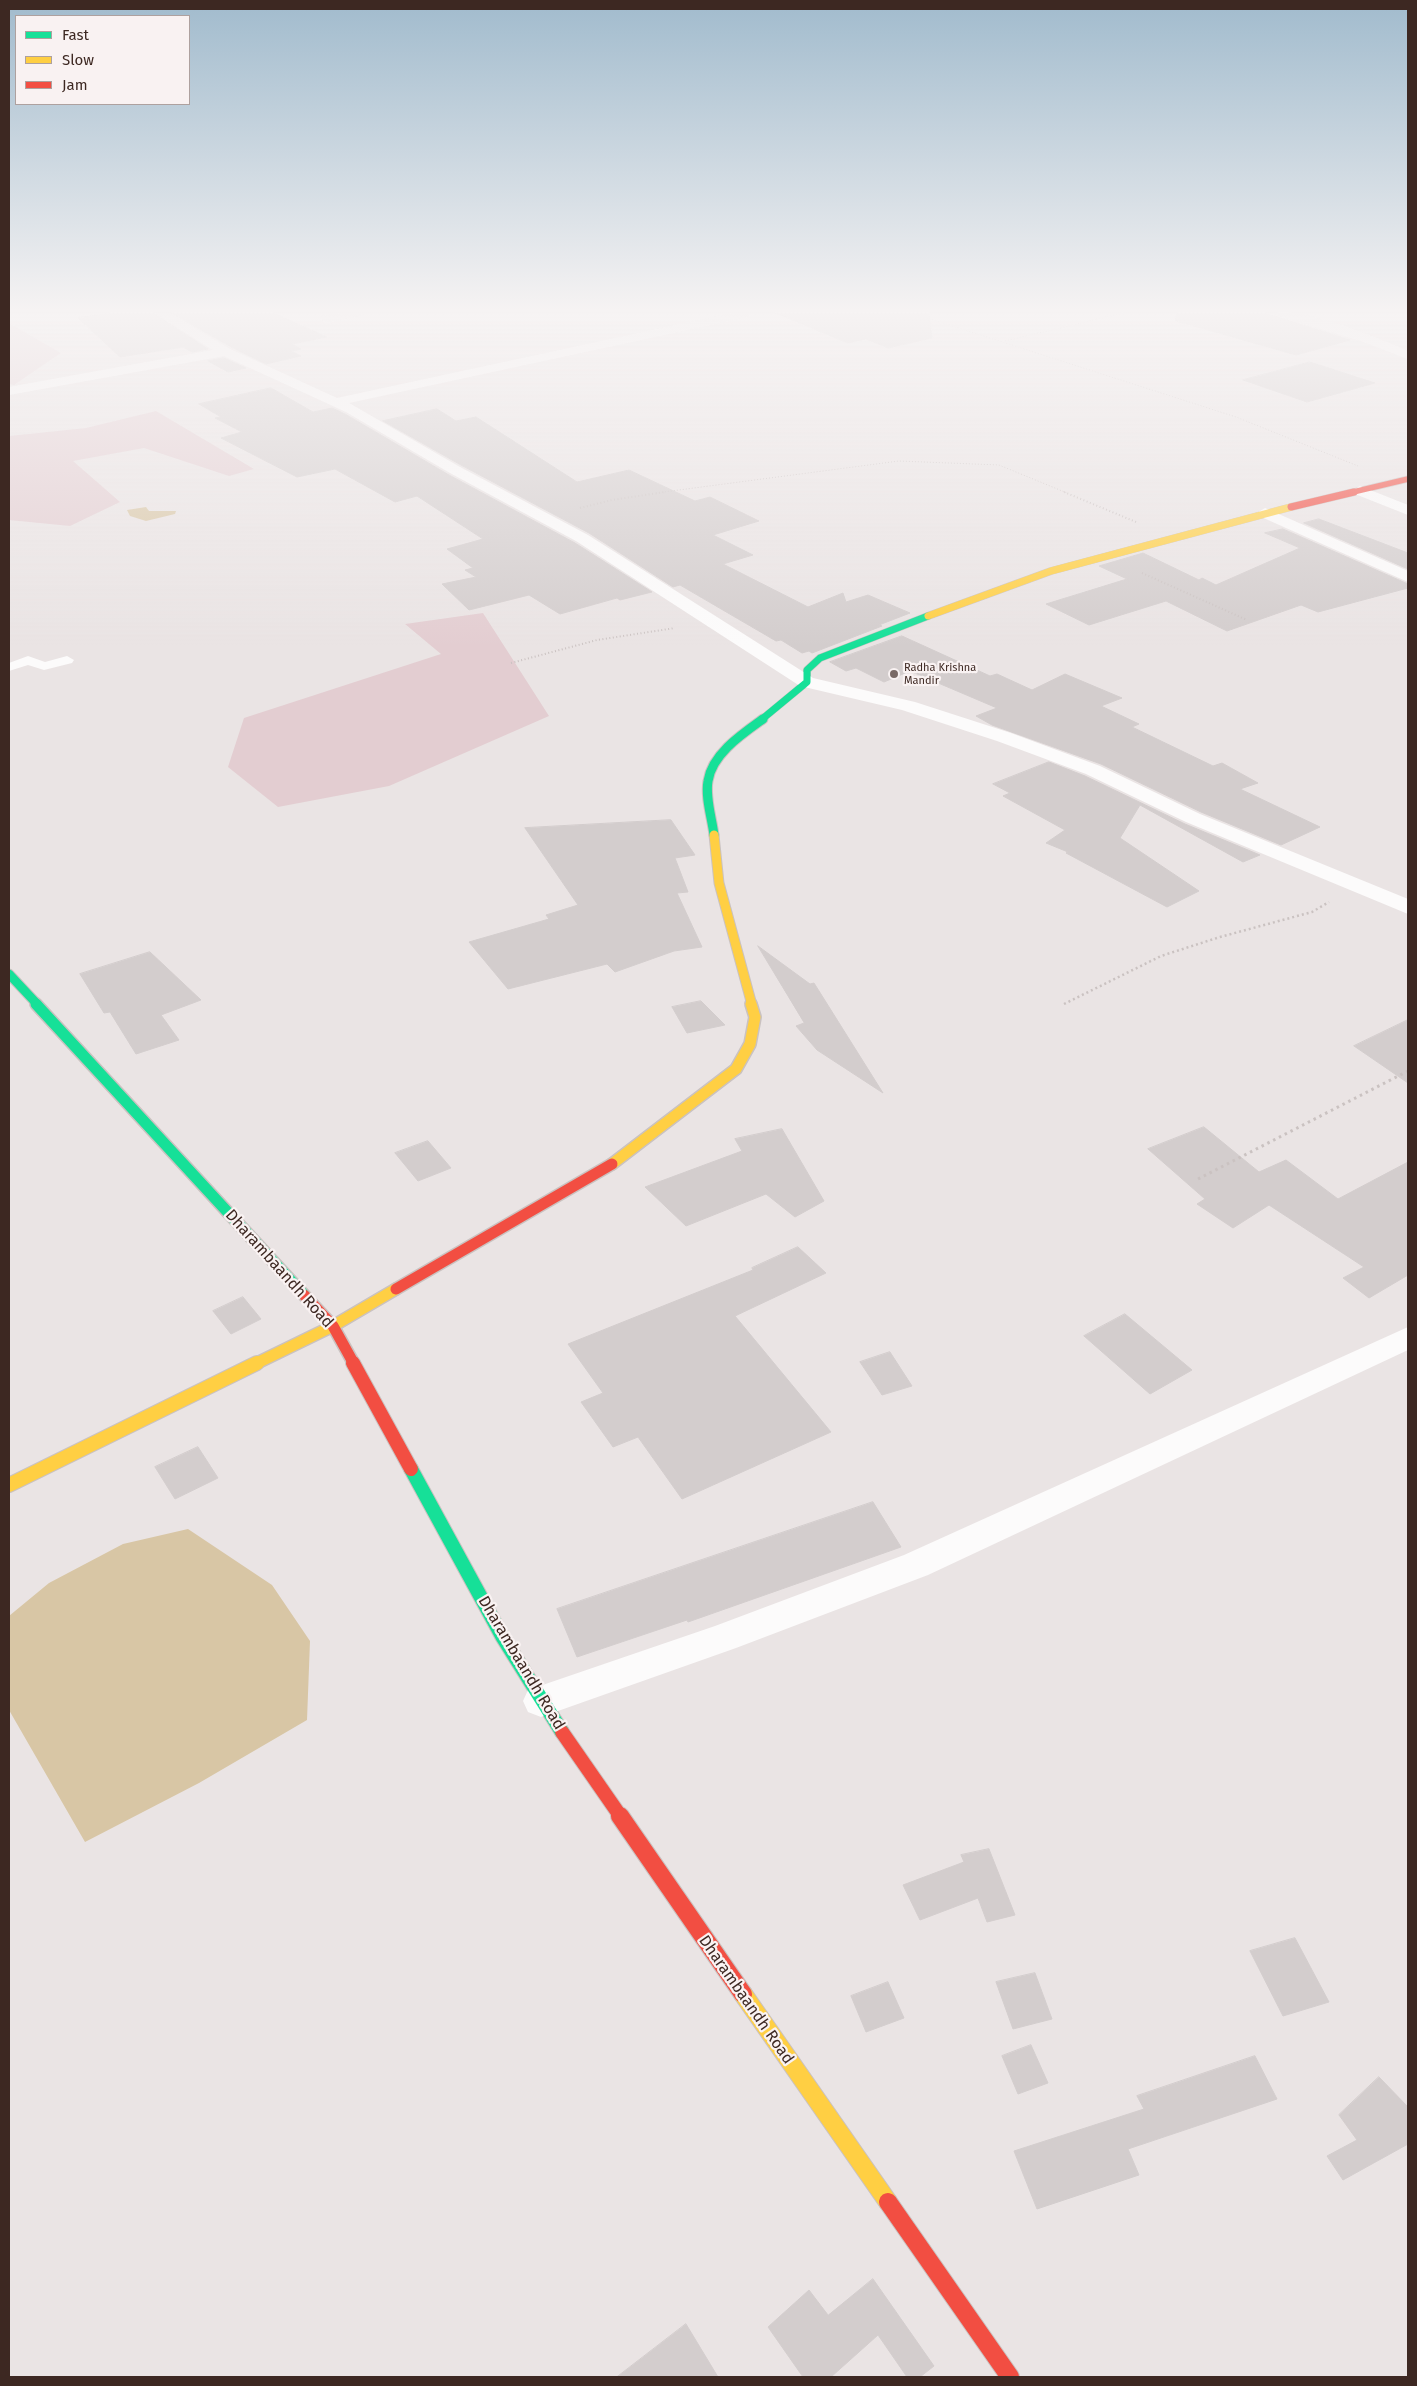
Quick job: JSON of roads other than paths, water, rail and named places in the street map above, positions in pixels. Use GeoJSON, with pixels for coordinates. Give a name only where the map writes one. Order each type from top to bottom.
{"type":"FeatureCollection","features":[{"type":"Feature","properties":{"kind":"street"},"geometry":{"type":"LineString","coordinates":[[376,424],[582,538],[807,682],[908,706],[1013,740],[1093,770],[1192,818],[1408,907]]}},
{"type":"Feature","properties":{"kind":"street"},"geometry":{"type":"LineString","coordinates":[[9,1485],[333,1326],[621,1160],[736,1069],[750,1044],[755,1017],[719,882],[708,780],[714,761],[741,736],[796,695],[807,682],[807,670],[820,658],[1016,584],[1105,556],[1265,513],[1403,481]]}},
{"type":"Feature","properties":{"kind":"street"},"geometry":{"type":"LineString","coordinates":[[1360,491],[1408,510]]}},
{"type":"Feature","properties":{"kind":"street"},"geometry":{"type":"LineString","coordinates":[[1265,513],[1408,577]]}},
{"type":"Feature","properties":{"kind":"street","name":"Dharambaandh Road"},"geometry":{"type":"LineString","coordinates":[[9,974],[333,1326],[489,1612],[541,1700],[640,1847],[1010,2377]]}},
{"type":"Feature","properties":{"kind":"street"},"geometry":{"type":"LineString","coordinates":[[541,1700],[724,1638],[916,1564],[1408,1338]]}},
{"type":"Feature","properties":{"kind":"lane"},"geometry":{"type":"LineString","coordinates":[[9,667],[28,660],[44,666],[67,660]]}},
{"type":"Feature","properties":{"kind":"place","name":"Radha Krishna Mandir"},"geometry":{"type":"Point","coordinates":[894,674]}}]}
